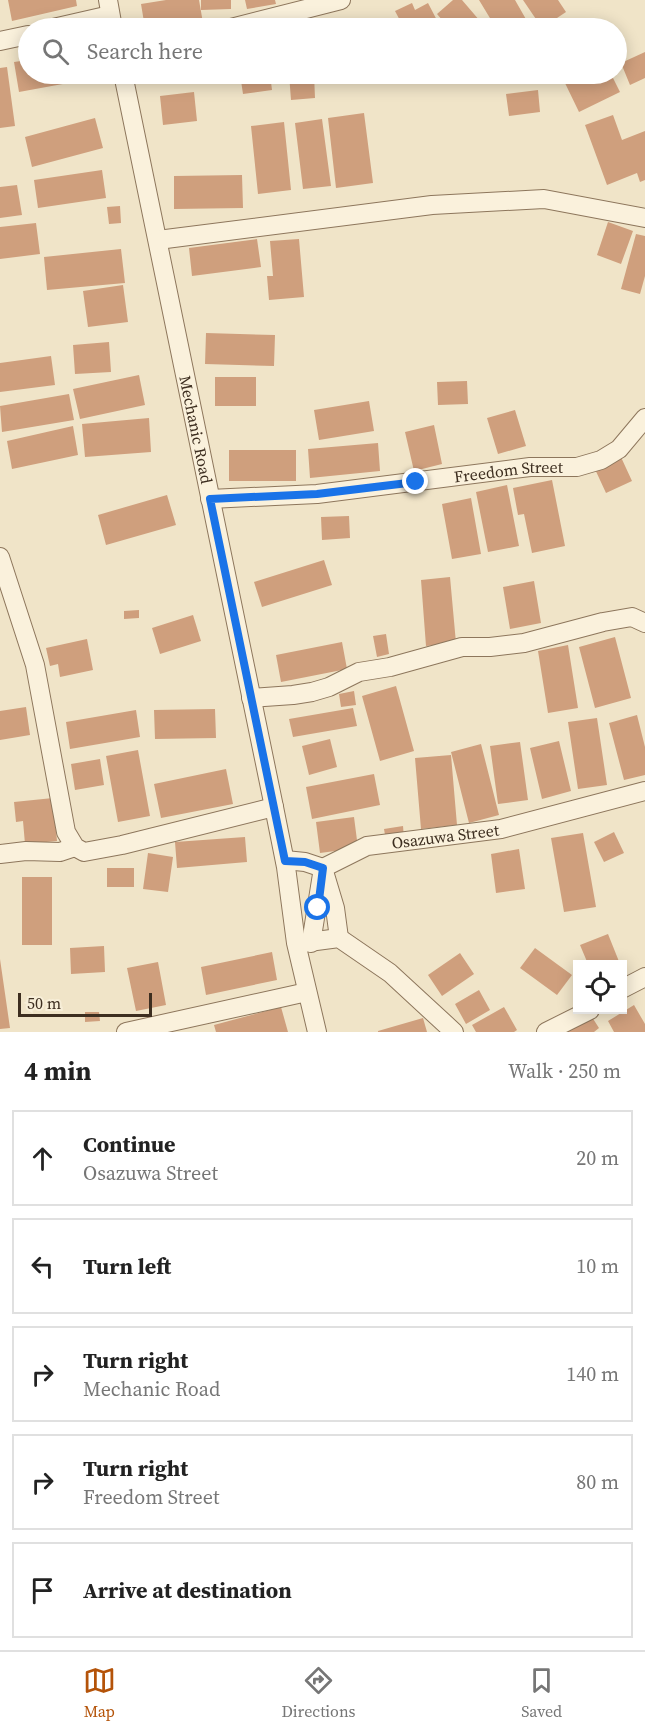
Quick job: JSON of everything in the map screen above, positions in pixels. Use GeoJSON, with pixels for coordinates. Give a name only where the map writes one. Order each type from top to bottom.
{"type":"FeatureCollection","features":[{"type":"Feature","properties":{"kind":"street"},"geometry":{"type":"LineString","coordinates":[[270,18],[341,0]]}},
{"type":"Feature","properties":{"kind":"street"},"geometry":{"type":"LineString","coordinates":[[0,41],[18,36]]}},
{"type":"Feature","properties":{"kind":"street","name":"Mechanic Road"},"geometry":{"type":"LineString","coordinates":[[125,84],[251,698],[304,943],[307,992],[316,1032]]}},
{"type":"Feature","properties":{"kind":"street"},"geometry":{"type":"LineString","coordinates":[[158,240],[432,205],[544,199],[645,218]]}},
{"type":"Feature","properties":{"kind":"street","name":"Freedom Street"},"geometry":{"type":"LineString","coordinates":[[210,499],[317,494],[530,467],[578,467],[601,460],[619,449],[645,418]]}},
{"type":"Feature","properties":{"kind":"street"},"geometry":{"type":"LineString","coordinates":[[0,557],[35,665],[66,832],[75,847],[84,852],[122,845],[274,807]]}},
{"type":"Feature","properties":{"kind":"street"},"geometry":{"type":"LineString","coordinates":[[251,698],[293,695],[329,687],[359,672],[390,667],[462,647],[490,647],[524,643],[603,622],[632,617],[645,622]]}},
{"type":"Feature","properties":{"kind":"street","name":"Osazuwa Street"},"geometry":{"type":"LineString","coordinates":[[323,868],[367,846],[501,829],[645,791]]}},
{"type":"Feature","properties":{"kind":"street"},"geometry":{"type":"LineString","coordinates":[[0,854],[26,851],[60,852],[75,847]]}},
{"type":"Feature","properties":{"kind":"street"},"geometry":{"type":"LineString","coordinates":[[285,861],[305,862],[323,868]]}},
{"type":"Feature","properties":{"kind":"street"},"geometry":{"type":"LineString","coordinates":[[323,868],[335,908],[339,938]]}},
{"type":"Feature","properties":{"kind":"street"},"geometry":{"type":"LineString","coordinates":[[323,868],[304,943],[339,938],[390,973],[454,1032]]}},
{"type":"Feature","properties":{"kind":"street"},"geometry":{"type":"LineString","coordinates":[[627,986],[645,977]]}},
{"type":"Feature","properties":{"kind":"street"},"geometry":{"type":"LineString","coordinates":[[126,1032],[307,992]]}},
{"type":"Feature","properties":{"kind":"street"},"geometry":{"type":"LineString","coordinates":[[546,1032],[582,1014]]}},
{"type":"Feature","properties":{"kind":"building"},"geometry":{"type":"Polygon","coordinates":[[[8,0],[76,0],[77,6],[12,21],[8,0]]]}},
{"type":"Feature","properties":{"kind":"building"},"geometry":{"type":"Polygon","coordinates":[[[166,0],[199,0],[202,18],[143,18],[141,4],[166,0]]]}},
{"type":"Feature","properties":{"kind":"building"},"geometry":{"type":"Polygon","coordinates":[[[201,0],[231,0],[231,9],[201,10],[201,0]]]}},
{"type":"Feature","properties":{"kind":"building"},"geometry":{"type":"Polygon","coordinates":[[[245,0],[275,0],[276,4],[247,9],[245,0]]]}},
{"type":"Feature","properties":{"kind":"building"},"geometry":{"type":"Polygon","coordinates":[[[453,0],[462,0],[477,18],[440,18],[437,14],[453,0]]]}},
{"type":"Feature","properties":{"kind":"building"},"geometry":{"type":"Polygon","coordinates":[[[479,0],[515,0],[525,18],[490,18],[479,0]]]}},
{"type":"Feature","properties":{"kind":"building"},"geometry":{"type":"Polygon","coordinates":[[[523,0],[558,0],[566,12],[557,18],[535,18],[523,0]]]}},
{"type":"Feature","properties":{"kind":"building"},"geometry":{"type":"Polygon","coordinates":[[[412,3],[415,10],[428,3],[436,18],[399,18],[395,11],[412,3]]]}},
{"type":"Feature","properties":{"kind":"building"},"geometry":{"type":"Polygon","coordinates":[[[645,52],[645,78],[630,85],[627,78],[627,60],[645,52]]]}},
{"type":"Feature","properties":{"kind":"building"},"geometry":{"type":"Polygon","coordinates":[[[18,61],[18,84],[63,84],[19,92],[14,62],[18,61]]]}},
{"type":"Feature","properties":{"kind":"building"},"geometry":{"type":"Polygon","coordinates":[[[7,67],[15,126],[0,128],[0,68],[7,67]]]}},
{"type":"Feature","properties":{"kind":"building"},"geometry":{"type":"Polygon","coordinates":[[[242,84],[271,84],[272,90],[243,94],[242,84]]]}},
{"type":"Feature","properties":{"kind":"building"},"geometry":{"type":"Polygon","coordinates":[[[290,84],[314,84],[315,98],[291,100],[290,84]]]}},
{"type":"Feature","properties":{"kind":"building"},"geometry":{"type":"Polygon","coordinates":[[[565,84],[616,84],[620,92],[579,112],[565,84]]]}},
{"type":"Feature","properties":{"kind":"building"},"geometry":{"type":"Polygon","coordinates":[[[538,90],[540,112],[509,116],[506,94],[538,90]]]}},
{"type":"Feature","properties":{"kind":"building"},"geometry":{"type":"Polygon","coordinates":[[[194,92],[197,121],[163,125],[160,96],[194,92]]]}},
{"type":"Feature","properties":{"kind":"building"},"geometry":{"type":"Polygon","coordinates":[[[364,113],[373,183],[336,188],[328,118],[364,113]]]}},
{"type":"Feature","properties":{"kind":"building"},"geometry":{"type":"Polygon","coordinates":[[[613,115],[622,140],[645,131],[645,180],[640,182],[637,173],[607,185],[585,125],[613,115]]]}},
{"type":"Feature","properties":{"kind":"building"},"geometry":{"type":"Polygon","coordinates":[[[95,118],[103,148],[32,167],[25,137],[95,118]]]}},
{"type":"Feature","properties":{"kind":"building"},"geometry":{"type":"Polygon","coordinates":[[[322,119],[331,186],[303,189],[295,123],[322,119]]]}},
{"type":"Feature","properties":{"kind":"building"},"geometry":{"type":"Polygon","coordinates":[[[284,122],[291,190],[258,194],[251,126],[284,122]]]}},
{"type":"Feature","properties":{"kind":"building"},"geometry":{"type":"Polygon","coordinates":[[[102,170],[106,198],[38,208],[34,180],[102,170]]]}},
{"type":"Feature","properties":{"kind":"building"},"geometry":{"type":"Polygon","coordinates":[[[242,175],[243,208],[174,209],[174,176],[242,175]]]}},
{"type":"Feature","properties":{"kind":"building"},"geometry":{"type":"Polygon","coordinates":[[[17,185],[22,215],[0,218],[0,187],[17,185]]]}},
{"type":"Feature","properties":{"kind":"building"},"geometry":{"type":"Polygon","coordinates":[[[120,206],[121,223],[109,224],[107,207],[120,206]]]}},
{"type":"Feature","properties":{"kind":"building"},"geometry":{"type":"Polygon","coordinates":[[[608,222],[633,231],[621,264],[597,255],[608,222]]]}},
{"type":"Feature","properties":{"kind":"building"},"geometry":{"type":"Polygon","coordinates":[[[36,223],[40,254],[0,259],[0,227],[36,223]]]}},
{"type":"Feature","properties":{"kind":"building"},"geometry":{"type":"Polygon","coordinates":[[[636,234],[645,236],[645,276],[640,294],[621,289],[636,234]]]}},
{"type":"Feature","properties":{"kind":"building"},"geometry":{"type":"Polygon","coordinates":[[[257,239],[261,267],[192,276],[189,248],[257,239]]]}},
{"type":"Feature","properties":{"kind":"building"},"geometry":{"type":"Polygon","coordinates":[[[299,239],[304,297],[269,300],[267,276],[273,276],[270,241],[299,239]]]}},
{"type":"Feature","properties":{"kind":"building"},"geometry":{"type":"Polygon","coordinates":[[[121,249],[125,283],[47,290],[44,257],[121,249]]]}},
{"type":"Feature","properties":{"kind":"building"},"geometry":{"type":"Polygon","coordinates":[[[123,285],[128,322],[88,327],[83,291],[123,285]]]}},
{"type":"Feature","properties":{"kind":"building"},"geometry":{"type":"Polygon","coordinates":[[[206,333],[275,335],[274,366],[205,364],[206,333]]]}},
{"type":"Feature","properties":{"kind":"building"},"geometry":{"type":"Polygon","coordinates":[[[109,342],[111,372],[75,374],[73,345],[109,342]]]}},
{"type":"Feature","properties":{"kind":"building"},"geometry":{"type":"Polygon","coordinates":[[[51,356],[55,385],[0,392],[0,363],[51,356]]]}},
{"type":"Feature","properties":{"kind":"building"},"geometry":{"type":"Polygon","coordinates":[[[139,375],[145,405],[80,419],[73,389],[139,375]]]}},
{"type":"Feature","properties":{"kind":"building"},"geometry":{"type":"Polygon","coordinates":[[[215,377],[256,377],[256,406],[215,406],[215,377]]]}},
{"type":"Feature","properties":{"kind":"building"},"geometry":{"type":"Polygon","coordinates":[[[467,381],[468,404],[438,405],[437,382],[467,381]]]}},
{"type":"Feature","properties":{"kind":"building"},"geometry":{"type":"Polygon","coordinates":[[[69,394],[74,420],[2,432],[0,406],[69,394]]]}},
{"type":"Feature","properties":{"kind":"building"},"geometry":{"type":"Polygon","coordinates":[[[369,401],[374,431],[319,440],[314,410],[369,401]]]}},
{"type":"Feature","properties":{"kind":"building"},"geometry":{"type":"Polygon","coordinates":[[[515,410],[526,446],[498,454],[487,418],[515,410]]]}},
{"type":"Feature","properties":{"kind":"building"},"geometry":{"type":"Polygon","coordinates":[[[149,418],[151,452],[85,457],[82,424],[149,418]]]}},
{"type":"Feature","properties":{"kind":"building"},"geometry":{"type":"Polygon","coordinates":[[[434,425],[442,464],[414,471],[405,432],[434,425]]]}},
{"type":"Feature","properties":{"kind":"building"},"geometry":{"type":"Polygon","coordinates":[[[73,426],[78,455],[12,469],[7,441],[73,426]]]}},
{"type":"Feature","properties":{"kind":"building"},"geometry":{"type":"Polygon","coordinates":[[[378,443],[380,471],[310,478],[308,449],[378,443]]]}},
{"type":"Feature","properties":{"kind":"building"},"geometry":{"type":"Polygon","coordinates":[[[229,450],[296,450],[296,481],[229,481],[229,450]]]}},
{"type":"Feature","properties":{"kind":"building"},"geometry":{"type":"Polygon","coordinates":[[[620,455],[632,481],[606,493],[594,467],[620,455]]]}},
{"type":"Feature","properties":{"kind":"building"},"geometry":{"type":"Polygon","coordinates":[[[552,480],[565,546],[532,553],[524,514],[518,515],[513,488],[552,480]]]}},
{"type":"Feature","properties":{"kind":"building"},"geometry":{"type":"Polygon","coordinates":[[[507,485],[519,546],[488,552],[476,492],[507,485]]]}},
{"type":"Feature","properties":{"kind":"building"},"geometry":{"type":"Polygon","coordinates":[[[167,495],[176,525],[106,545],[98,515],[167,495]]]}},
{"type":"Feature","properties":{"kind":"building"},"geometry":{"type":"Polygon","coordinates":[[[471,498],[481,554],[452,559],[442,504],[471,498]]]}},
{"type":"Feature","properties":{"kind":"building"},"geometry":{"type":"Polygon","coordinates":[[[349,516],[350,538],[322,540],[321,517],[349,516]]]}},
{"type":"Feature","properties":{"kind":"building"},"geometry":{"type":"Polygon","coordinates":[[[324,560],[332,585],[262,607],[254,582],[324,560]]]}},
{"type":"Feature","properties":{"kind":"building"},"geometry":{"type":"Polygon","coordinates":[[[450,577],[456,643],[426,646],[421,580],[450,577]]]}},
{"type":"Feature","properties":{"kind":"building"},"geometry":{"type":"Polygon","coordinates":[[[534,581],[541,623],[510,629],[503,587],[534,581]]]}},
{"type":"Feature","properties":{"kind":"building"},"geometry":{"type":"Polygon","coordinates":[[[139,610],[139,618],[124,619],[124,611],[139,610]]]}},
{"type":"Feature","properties":{"kind":"building"},"geometry":{"type":"Polygon","coordinates":[[[193,615],[201,641],[160,654],[152,628],[193,615]]]}},
{"type":"Feature","properties":{"kind":"building"},"geometry":{"type":"Polygon","coordinates":[[[386,634],[389,654],[377,657],[373,636],[386,634]]]}},
{"type":"Feature","properties":{"kind":"building"},"geometry":{"type":"Polygon","coordinates":[[[615,637],[631,698],[595,708],[579,647],[615,637]]]}},
{"type":"Feature","properties":{"kind":"building"},"geometry":{"type":"Polygon","coordinates":[[[87,639],[93,670],[60,677],[58,664],[50,666],[46,648],[87,639]]]}},
{"type":"Feature","properties":{"kind":"building"},"geometry":{"type":"Polygon","coordinates":[[[342,642],[347,669],[281,682],[276,655],[342,642]]]}},
{"type":"Feature","properties":{"kind":"building"},"geometry":{"type":"Polygon","coordinates":[[[568,645],[578,708],[548,713],[538,651],[568,645]]]}},
{"type":"Feature","properties":{"kind":"building"},"geometry":{"type":"Polygon","coordinates":[[[396,686],[414,751],[380,761],[362,696],[396,686]]]}},
{"type":"Feature","properties":{"kind":"building"},"geometry":{"type":"Polygon","coordinates":[[[354,691],[356,705],[341,707],[339,694],[354,691]]]}},
{"type":"Feature","properties":{"kind":"building"},"geometry":{"type":"Polygon","coordinates":[[[26,707],[30,735],[0,740],[0,711],[26,707]]]}},
{"type":"Feature","properties":{"kind":"building"},"geometry":{"type":"Polygon","coordinates":[[[353,708],[357,726],[293,737],[289,719],[353,708]]]}},
{"type":"Feature","properties":{"kind":"building"},"geometry":{"type":"Polygon","coordinates":[[[215,709],[216,738],[155,739],[154,710],[215,709]]]}},
{"type":"Feature","properties":{"kind":"building"},"geometry":{"type":"Polygon","coordinates":[[[136,710],[140,737],[70,749],[66,722],[136,710]]]}},
{"type":"Feature","properties":{"kind":"building"},"geometry":{"type":"Polygon","coordinates":[[[637,715],[645,747],[645,775],[624,780],[609,723],[637,715]]]}},
{"type":"Feature","properties":{"kind":"building"},"geometry":{"type":"Polygon","coordinates":[[[597,718],[607,785],[578,789],[568,722],[597,718]]]}},
{"type":"Feature","properties":{"kind":"building"},"geometry":{"type":"Polygon","coordinates":[[[330,739],[337,767],[309,775],[302,746],[330,739]]]}},
{"type":"Feature","properties":{"kind":"building"},"geometry":{"type":"Polygon","coordinates":[[[559,741],[571,791],[542,799],[530,748],[559,741]]]}},
{"type":"Feature","properties":{"kind":"building"},"geometry":{"type":"Polygon","coordinates":[[[520,742],[528,800],[498,804],[490,746],[520,742]]]}},
{"type":"Feature","properties":{"kind":"building"},"geometry":{"type":"Polygon","coordinates":[[[481,744],[499,815],[469,823],[451,752],[481,744]]]}},
{"type":"Feature","properties":{"kind":"building"},"geometry":{"type":"Polygon","coordinates":[[[138,750],[150,816],[118,822],[106,756],[138,750]]]}},
{"type":"Feature","properties":{"kind":"building"},"geometry":{"type":"Polygon","coordinates":[[[451,755],[457,825],[421,829],[415,758],[451,755]]]}},
{"type":"Feature","properties":{"kind":"building"},"geometry":{"type":"Polygon","coordinates":[[[100,759],[104,785],[75,790],[71,764],[100,759]]]}},
{"type":"Feature","properties":{"kind":"building"},"geometry":{"type":"Polygon","coordinates":[[[226,769],[233,804],[161,818],[154,784],[226,769]]]}},
{"type":"Feature","properties":{"kind":"building"},"geometry":{"type":"Polygon","coordinates":[[[374,774],[380,805],[312,819],[306,787],[374,774]]]}},
{"type":"Feature","properties":{"kind":"building"},"geometry":{"type":"Polygon","coordinates":[[[53,798],[57,841],[25,844],[23,821],[16,822],[14,802],[53,798]]]}},
{"type":"Feature","properties":{"kind":"building"},"geometry":{"type":"Polygon","coordinates":[[[354,817],[358,848],[320,853],[316,822],[354,817]]]}},
{"type":"Feature","properties":{"kind":"building"},"geometry":{"type":"Polygon","coordinates":[[[403,826],[404,838],[386,841],[384,829],[403,826]]]}},
{"type":"Feature","properties":{"kind":"building"},"geometry":{"type":"Polygon","coordinates":[[[614,832],[624,853],[604,862],[594,842],[614,832]]]}},
{"type":"Feature","properties":{"kind":"building"},"geometry":{"type":"Polygon","coordinates":[[[583,833],[596,907],[564,912],[551,838],[583,833]]]}},
{"type":"Feature","properties":{"kind":"building"},"geometry":{"type":"Polygon","coordinates":[[[245,837],[247,862],[177,868],[175,842],[245,837]]]}},
{"type":"Feature","properties":{"kind":"building"},"geometry":{"type":"Polygon","coordinates":[[[519,849],[525,889],[496,893],[491,854],[519,849]]]}},
{"type":"Feature","properties":{"kind":"building"},"geometry":{"type":"Polygon","coordinates":[[[148,853],[173,857],[168,892],[143,889],[148,853]]]}},
{"type":"Feature","properties":{"kind":"building"},"geometry":{"type":"Polygon","coordinates":[[[107,868],[134,868],[134,887],[107,887],[107,868]]]}},
{"type":"Feature","properties":{"kind":"building"},"geometry":{"type":"Polygon","coordinates":[[[22,877],[52,877],[52,945],[22,945],[22,877]]]}},
{"type":"Feature","properties":{"kind":"building"},"geometry":{"type":"Polygon","coordinates":[[[608,934],[618,960],[586,960],[580,945],[608,934]]]}},
{"type":"Feature","properties":{"kind":"building"},"geometry":{"type":"Polygon","coordinates":[[[104,946],[105,972],[71,974],[70,948],[104,946]]]}},
{"type":"Feature","properties":{"kind":"building"},"geometry":{"type":"Polygon","coordinates":[[[535,948],[572,975],[557,995],[520,968],[535,948]]]}},
{"type":"Feature","properties":{"kind":"building"},"geometry":{"type":"Polygon","coordinates":[[[272,952],[277,980],[206,995],[201,967],[272,952]]]}},
{"type":"Feature","properties":{"kind":"building"},"geometry":{"type":"Polygon","coordinates":[[[460,953],[474,974],[442,996],[428,975],[460,953]]]}},
{"type":"Feature","properties":{"kind":"building"},"geometry":{"type":"Polygon","coordinates":[[[0,959],[10,1028],[0,1029],[0,959]]]}},
{"type":"Feature","properties":{"kind":"building"},"geometry":{"type":"Polygon","coordinates":[[[158,962],[166,1005],[136,1011],[127,968],[158,962]]]}},
{"type":"Feature","properties":{"kind":"building"},"geometry":{"type":"Polygon","coordinates":[[[479,990],[490,1010],[466,1024],[455,1004],[479,990]]]}},
{"type":"Feature","properties":{"kind":"building"},"geometry":{"type":"Polygon","coordinates":[[[634,1005],[645,1024],[645,1032],[614,1032],[608,1021],[619,1014],[627,1014],[627,1009],[634,1005]]]}},
{"type":"Feature","properties":{"kind":"building"},"geometry":{"type":"Polygon","coordinates":[[[281,1007],[288,1032],[216,1032],[214,1025],[281,1007]]]}},
{"type":"Feature","properties":{"kind":"building"},"geometry":{"type":"Polygon","coordinates":[[[504,1007],[517,1030],[514,1032],[476,1032],[472,1025],[504,1007]]]}},
{"type":"Feature","properties":{"kind":"building"},"geometry":{"type":"Polygon","coordinates":[[[85,1012],[99,1012],[100,1021],[85,1022],[85,1012]]]}},
{"type":"Feature","properties":{"kind":"building"},"geometry":{"type":"Polygon","coordinates":[[[590,1014],[599,1028],[594,1032],[566,1032],[590,1014]]]}},
{"type":"Feature","properties":{"kind":"building"},"geometry":{"type":"Polygon","coordinates":[[[423,1018],[427,1032],[378,1032],[378,1031],[423,1018]]]}},
{"type":"Feature","properties":{"kind":"route"},"geometry":{"type":"LineString","coordinates":[[318,908],[323,868],[305,862],[285,861],[210,499],[317,494],[416,482]]}}]}
